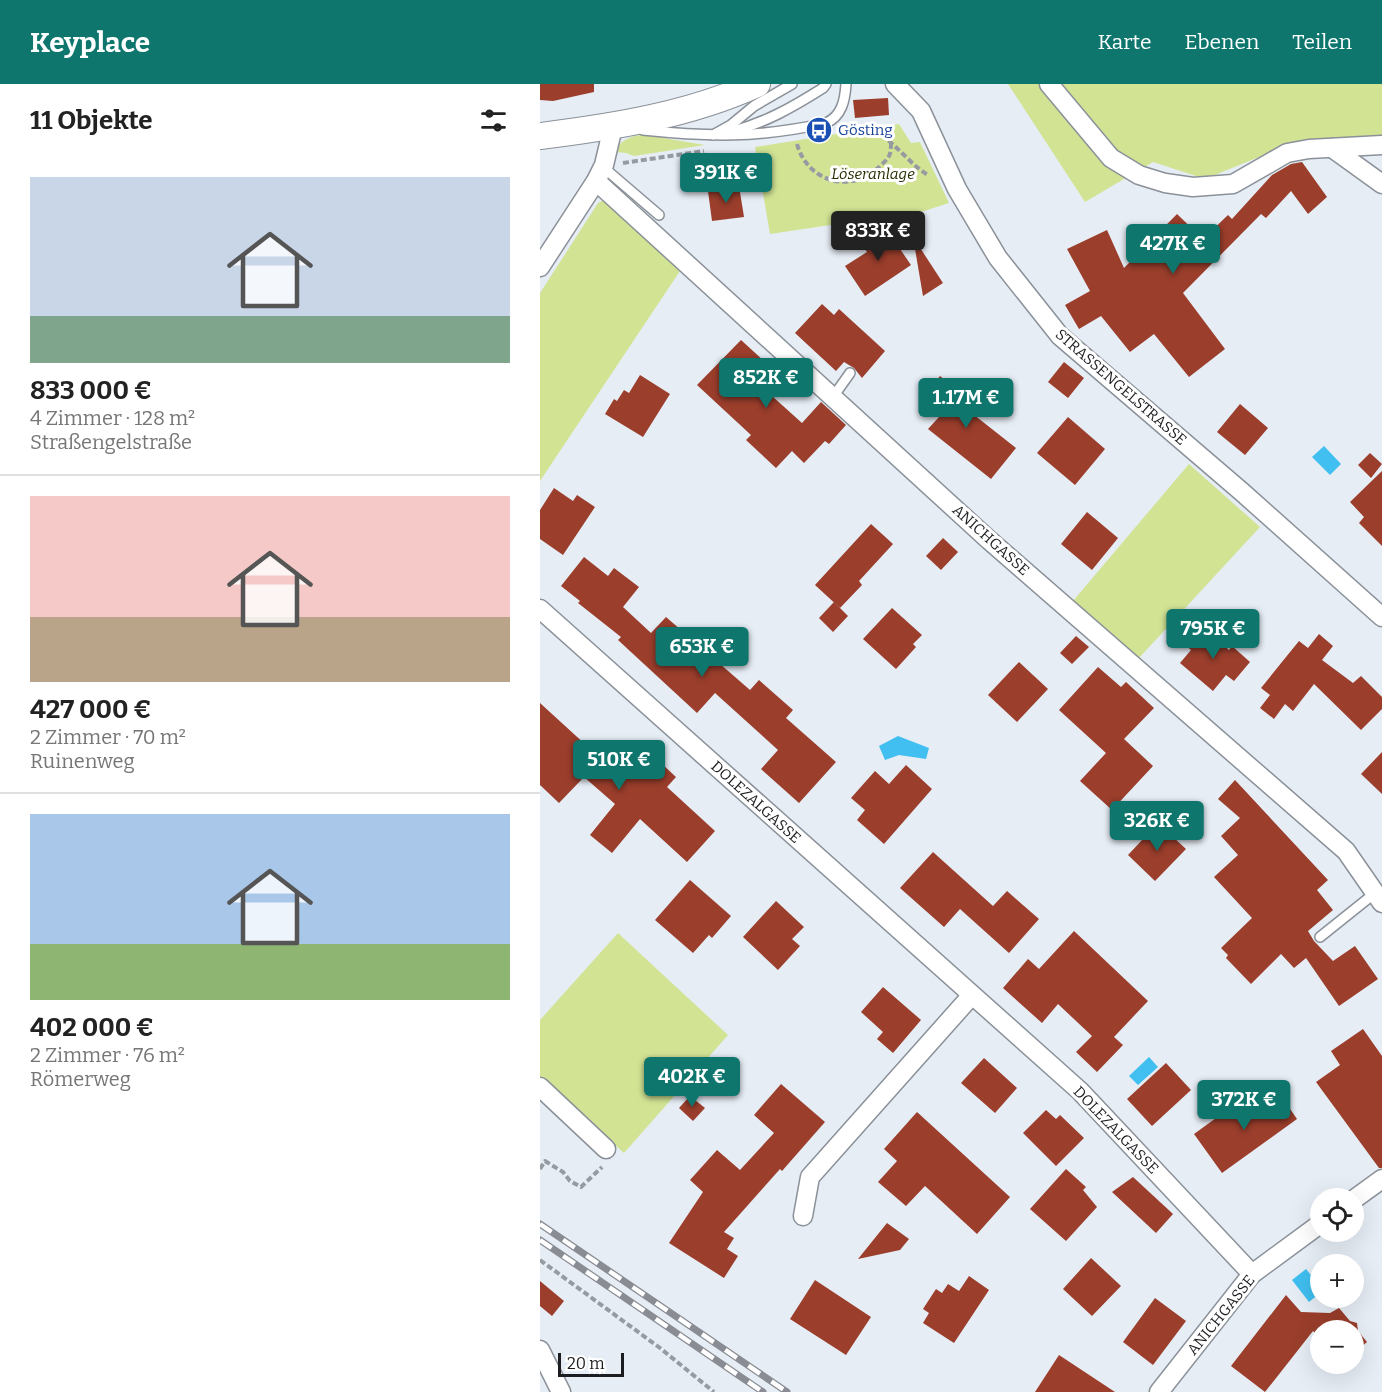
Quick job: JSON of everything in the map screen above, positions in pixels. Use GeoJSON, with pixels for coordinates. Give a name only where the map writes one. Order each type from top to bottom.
{"type":"FeatureCollection","features":[{"type":"Feature","properties":{"kind":"main road"},"geometry":{"type":"LineString","coordinates":[[540,136],[692,117],[757,84]]}},
{"type":"Feature","properties":{"kind":"street","name":"STRASSENGELSTRASSE"},"geometry":{"type":"LineString","coordinates":[[895,84],[921,111],[950,174],[998,258],[1060,336],[1242,492],[1382,617]]}},
{"type":"Feature","properties":{"kind":"street"},"geometry":{"type":"LineString","coordinates":[[1049,84],[1111,158],[1139,176],[1165,183],[1192,187],[1233,184],[1287,153],[1382,145]]}},
{"type":"Feature","properties":{"kind":"street"},"geometry":{"type":"LineString","coordinates":[[540,267],[599,174],[613,127]]}},
{"type":"Feature","properties":{"kind":"street"},"geometry":{"type":"LineString","coordinates":[[1332,148],[1382,184]]}},
{"type":"Feature","properties":{"kind":"street","name":"ANICHGASSE"},"geometry":{"type":"LineString","coordinates":[[599,174],[838,406],[1346,851],[1378,898]]}},
{"type":"Feature","properties":{"kind":"street","name":"DOLEZALGASSE"},"geometry":{"type":"LineString","coordinates":[[540,609],[1080,1091],[1252,1274]]}},
{"type":"Feature","properties":{"kind":"street"},"geometry":{"type":"LineString","coordinates":[[803,1216],[810,1177],[972,995]]}},
{"type":"Feature","properties":{"kind":"street"},"geometry":{"type":"LineString","coordinates":[[540,1087],[606,1149]]}},
{"type":"Feature","properties":{"kind":"street"},"geometry":{"type":"LineString","coordinates":[[1364,1192],[1382,1179]]}},
{"type":"Feature","properties":{"kind":"street","name":"ANICHGASSE"},"geometry":{"type":"LineString","coordinates":[[1159,1392],[1252,1274],[1310,1231]]}},
{"type":"Feature","properties":{"kind":"street"},"geometry":{"type":"LineString","coordinates":[[540,1350],[561,1392]]}},
{"type":"Feature","properties":{"kind":"lane"},"geometry":{"type":"LineString","coordinates":[[706,136],[730,125],[754,106],[792,84]]}},
{"type":"Feature","properties":{"kind":"lane"},"geometry":{"type":"LineString","coordinates":[[692,117],[692,132],[706,136],[762,123],[816,93],[826,84]]}},
{"type":"Feature","properties":{"kind":"lane"},"geometry":{"type":"LineString","coordinates":[[613,127],[706,136],[767,134],[831,121],[840,112],[845,99],[846,84]]}},
{"type":"Feature","properties":{"kind":"lane"},"geometry":{"type":"LineString","coordinates":[[599,174],[659,215]]}},
{"type":"Feature","properties":{"kind":"lane"},"geometry":{"type":"LineString","coordinates":[[838,406],[850,373]]}},
{"type":"Feature","properties":{"kind":"lane"},"geometry":{"type":"LineString","coordinates":[[1320,937],[1378,898]]}},
{"type":"Feature","properties":{"kind":"path"},"geometry":{"type":"LineString","coordinates":[[847,129],[856,126],[873,129],[891,142],[916,168],[932,177],[950,174]]}},
{"type":"Feature","properties":{"kind":"path"},"geometry":{"type":"LineString","coordinates":[[795,138],[803,160],[817,173],[836,181],[853,182],[873,172],[890,156],[891,142]]}},
{"type":"Feature","properties":{"kind":"path"},"geometry":{"type":"LineString","coordinates":[[540,1169],[545,1161],[581,1187],[603,1166],[610,1154],[606,1149]]}},
{"type":"Feature","properties":{"kind":"path"},"geometry":{"type":"LineString","coordinates":[[540,1260],[660,1348],[714,1392]]}},
{"type":"Feature","properties":{"kind":"green space"},"geometry":{"type":"Polygon","coordinates":[[[1008,84],[1382,84],[1382,136],[1291,144],[1205,179],[1153,162],[1085,202],[1008,84]]]}},
{"type":"Feature","properties":{"kind":"green space","name":"Löseranlage"},"geometry":{"type":"Polygon","coordinates":[[[899,124],[911,143],[920,142],[949,203],[924,211],[770,234],[755,147],[899,124]]]}},
{"type":"Feature","properties":{"kind":"green space"},"geometry":{"type":"Polygon","coordinates":[[[640,135],[705,145],[634,156],[616,152],[622,142],[640,135]]]}},
{"type":"Feature","properties":{"kind":"green space"},"geometry":{"type":"Polygon","coordinates":[[[604,200],[682,268],[540,481],[540,293],[598,203],[604,200]]]}},
{"type":"Feature","properties":{"kind":"green space"},"geometry":{"type":"Polygon","coordinates":[[[1189,464],[1260,527],[1139,658],[1073,601],[1189,464]]]}},
{"type":"Feature","properties":{"kind":"green space"},"geometry":{"type":"Polygon","coordinates":[[[618,933],[728,1035],[624,1153],[540,1077],[540,1020],[618,933]]]}},
{"type":"Feature","properties":{"kind":"water"},"geometry":{"type":"Polygon","coordinates":[[[1324,446],[1341,464],[1330,475],[1312,457],[1324,446]]]}},
{"type":"Feature","properties":{"kind":"water"},"geometry":{"type":"Polygon","coordinates":[[[898,736],[929,748],[926,759],[899,755],[885,760],[879,746],[898,736]]]}},
{"type":"Feature","properties":{"kind":"water"},"geometry":{"type":"Polygon","coordinates":[[[1149,1057],[1158,1067],[1138,1085],[1129,1076],[1149,1057]]]}},
{"type":"Feature","properties":{"kind":"water"},"geometry":{"type":"Polygon","coordinates":[[[1306,1269],[1310,1274],[1309,1302],[1292,1280],[1306,1269]]]}},
{"type":"Feature","properties":{"kind":"building"},"geometry":{"type":"Polygon","coordinates":[[[540,84],[594,84],[594,92],[553,101],[540,100],[540,84]]]}},
{"type":"Feature","properties":{"kind":"building"},"geometry":{"type":"Polygon","coordinates":[[[888,98],[889,115],[855,118],[853,100],[888,98]]]}},
{"type":"Feature","properties":{"kind":"building"},"geometry":{"type":"Polygon","coordinates":[[[1302,162],[1327,197],[1308,214],[1291,191],[1266,218],[1261,214],[1183,293],[1225,349],[1189,377],[1154,334],[1130,352],[1101,316],[1079,329],[1065,305],[1090,291],[1067,249],[1107,230],[1124,268],[1177,214],[1203,239],[1228,215],[1232,219],[1272,175],[1291,164],[1302,162]]]}},
{"type":"Feature","properties":{"kind":"building"},"geometry":{"type":"Polygon","coordinates":[[[739,186],[744,217],[712,221],[708,191],[739,186]]]}},
{"type":"Feature","properties":{"kind":"building"},"geometry":{"type":"Polygon","coordinates":[[[885,227],[911,265],[865,296],[845,266],[867,252],[861,243],[885,227]]]}},
{"type":"Feature","properties":{"kind":"building"},"geometry":{"type":"Polygon","coordinates":[[[913,237],[943,283],[923,296],[913,237]]]}},
{"type":"Feature","properties":{"kind":"building"},"geometry":{"type":"Polygon","coordinates":[[[822,304],[834,315],[839,309],[885,351],[862,378],[854,368],[844,362],[836,371],[795,333],[822,304]]]}},
{"type":"Feature","properties":{"kind":"building"},"geometry":{"type":"Polygon","coordinates":[[[741,340],[776,372],[762,387],[802,423],[821,402],[846,425],[829,444],[825,441],[804,463],[792,451],[776,468],[746,440],[751,435],[697,385],[741,340]]]}},
{"type":"Feature","properties":{"kind":"building"},"geometry":{"type":"Polygon","coordinates":[[[1064,362],[1084,378],[1068,398],[1048,382],[1064,362]]]}},
{"type":"Feature","properties":{"kind":"building"},"geometry":{"type":"Polygon","coordinates":[[[640,375],[670,394],[643,437],[605,414],[614,399],[617,401],[624,390],[629,393],[640,375]]]}},
{"type":"Feature","properties":{"kind":"building"},"geometry":{"type":"Polygon","coordinates":[[[940,376],[970,400],[964,407],[1016,448],[991,479],[928,429],[939,417],[920,402],[940,376]]]}},
{"type":"Feature","properties":{"kind":"building"},"geometry":{"type":"Polygon","coordinates":[[[1240,404],[1268,428],[1245,455],[1217,432],[1240,404]]]}},
{"type":"Feature","properties":{"kind":"building"},"geometry":{"type":"Polygon","coordinates":[[[1068,417],[1105,449],[1075,485],[1037,453],[1068,417]]]}},
{"type":"Feature","properties":{"kind":"building"},"geometry":{"type":"Polygon","coordinates":[[[1370,453],[1382,464],[1371,478],[1358,465],[1370,453]]]}},
{"type":"Feature","properties":{"kind":"building"},"geometry":{"type":"Polygon","coordinates":[[[1382,471],[1382,546],[1359,523],[1364,517],[1350,502],[1382,471]]]}},
{"type":"Feature","properties":{"kind":"building"},"geometry":{"type":"Polygon","coordinates":[[[554,488],[573,501],[577,495],[595,507],[563,555],[540,539],[540,510],[554,488]]]}},
{"type":"Feature","properties":{"kind":"building"},"geometry":{"type":"Polygon","coordinates":[[[1087,512],[1118,538],[1092,570],[1061,544],[1087,512]]]}},
{"type":"Feature","properties":{"kind":"building"},"geometry":{"type":"Polygon","coordinates":[[[871,524],[893,544],[859,581],[862,585],[840,608],[815,585],[871,524]]]}},
{"type":"Feature","properties":{"kind":"building"},"geometry":{"type":"Polygon","coordinates":[[[943,538],[958,552],[941,570],[926,556],[943,538]]]}},
{"type":"Feature","properties":{"kind":"building"},"geometry":{"type":"Polygon","coordinates":[[[584,557],[608,576],[614,568],[639,587],[623,607],[651,633],[666,617],[750,690],[759,680],[793,710],[786,718],[836,762],[799,803],[761,769],[778,750],[715,693],[697,713],[618,640],[621,637],[578,603],[580,601],[561,586],[584,557]]]}},
{"type":"Feature","properties":{"kind":"building"},"geometry":{"type":"Polygon","coordinates":[[[834,602],[848,616],[833,632],[819,618],[834,602]]]}},
{"type":"Feature","properties":{"kind":"building"},"geometry":{"type":"Polygon","coordinates":[[[892,608],[922,635],[913,644],[916,647],[896,669],[863,639],[892,608]]]}},
{"type":"Feature","properties":{"kind":"building"},"geometry":{"type":"Polygon","coordinates":[[[1202,626],[1229,650],[1232,646],[1250,662],[1234,681],[1226,675],[1213,691],[1180,663],[1191,650],[1185,645],[1202,626]]]}},
{"type":"Feature","properties":{"kind":"building"},"geometry":{"type":"Polygon","coordinates":[[[1319,634],[1333,646],[1322,660],[1353,683],[1361,676],[1382,697],[1382,709],[1361,730],[1314,684],[1293,711],[1285,704],[1274,719],[1260,708],[1270,695],[1261,688],[1299,641],[1308,648],[1319,634]]]}},
{"type":"Feature","properties":{"kind":"building"},"geometry":{"type":"Polygon","coordinates":[[[1076,636],[1089,647],[1072,664],[1060,653],[1076,636]]]}},
{"type":"Feature","properties":{"kind":"building"},"geometry":{"type":"Polygon","coordinates":[[[1019,662],[1048,689],[1017,722],[988,695],[1019,662]]]}},
{"type":"Feature","properties":{"kind":"building"},"geometry":{"type":"Polygon","coordinates":[[[1098,667],[1121,687],[1126,682],[1154,708],[1124,739],[1153,766],[1112,810],[1080,781],[1106,753],[1059,710],[1098,667]]]}},
{"type":"Feature","properties":{"kind":"building"},"geometry":{"type":"Polygon","coordinates":[[[540,703],[622,778],[647,750],[676,777],[667,787],[715,831],[687,862],[640,819],[612,853],[590,835],[615,804],[584,777],[559,803],[540,785],[540,703]]]}},
{"type":"Feature","properties":{"kind":"building"},"geometry":{"type":"Polygon","coordinates":[[[1382,752],[1382,794],[1361,774],[1382,752]]]}},
{"type":"Feature","properties":{"kind":"building"},"geometry":{"type":"Polygon","coordinates":[[[906,765],[932,789],[884,844],[857,820],[865,810],[851,798],[875,771],[889,784],[906,765]]]}},
{"type":"Feature","properties":{"kind":"building"},"geometry":{"type":"Polygon","coordinates":[[[1235,780],[1328,880],[1317,890],[1333,910],[1308,931],[1314,941],[1333,961],[1355,946],[1378,979],[1339,1006],[1306,958],[1294,968],[1281,954],[1251,984],[1226,958],[1228,955],[1221,948],[1252,918],[1214,877],[1238,855],[1221,836],[1240,818],[1218,799],[1235,780]]]}},
{"type":"Feature","properties":{"kind":"building"},"geometry":{"type":"Polygon","coordinates":[[[1158,823],[1186,849],[1155,881],[1128,855],[1158,823]]]}},
{"type":"Feature","properties":{"kind":"building"},"geometry":{"type":"Polygon","coordinates":[[[933,852],[993,906],[1007,891],[1039,919],[1009,953],[960,909],[944,927],[900,888],[933,852]]]}},
{"type":"Feature","properties":{"kind":"building"},"geometry":{"type":"Polygon","coordinates":[[[690,880],[731,916],[712,938],[709,935],[693,953],[655,920],[690,880]]]}},
{"type":"Feature","properties":{"kind":"building"},"geometry":{"type":"Polygon","coordinates":[[[776,901],[804,927],[792,939],[800,946],[778,970],[743,937],[776,901]]]}},
{"type":"Feature","properties":{"kind":"building"},"geometry":{"type":"Polygon","coordinates":[[[1074,931],[1148,1001],[1114,1037],[1123,1045],[1097,1072],[1076,1052],[1092,1036],[1058,1004],[1042,1023],[1003,988],[1028,959],[1039,969],[1074,931]]]}},
{"type":"Feature","properties":{"kind":"building"},"geometry":{"type":"Polygon","coordinates":[[[883,987],[921,1020],[893,1053],[877,1039],[883,1032],[861,1012],[883,987]]]}},
{"type":"Feature","properties":{"kind":"building"},"geometry":{"type":"Polygon","coordinates":[[[1363,1029],[1382,1056],[1382,1168],[1379,1168],[1316,1082],[1340,1065],[1331,1051],[1363,1029]]]}},
{"type":"Feature","properties":{"kind":"building"},"geometry":{"type":"Polygon","coordinates":[[[984,1058],[1017,1088],[995,1113],[961,1083],[984,1058]]]}},
{"type":"Feature","properties":{"kind":"building"},"geometry":{"type":"Polygon","coordinates":[[[1166,1063],[1191,1090],[1152,1126],[1127,1099],[1166,1063]]]}},
{"type":"Feature","properties":{"kind":"building"},"geometry":{"type":"Polygon","coordinates":[[[781,1084],[825,1122],[724,1232],[734,1238],[727,1249],[738,1256],[724,1278],[669,1243],[703,1192],[690,1180],[717,1150],[740,1170],[774,1133],[754,1115],[781,1084]]]}},
{"type":"Feature","properties":{"kind":"building"},"geometry":{"type":"Polygon","coordinates":[[[1279,1093],[1297,1119],[1222,1173],[1194,1134],[1234,1105],[1243,1118],[1279,1093]]]}},
{"type":"Feature","properties":{"kind":"building"},"geometry":{"type":"Polygon","coordinates":[[[690,1096],[705,1108],[693,1121],[679,1108],[690,1096]]]}},
{"type":"Feature","properties":{"kind":"building"},"geometry":{"type":"Polygon","coordinates":[[[1046,1110],[1056,1119],[1060,1115],[1084,1138],[1056,1166],[1023,1133],[1046,1110]]]}},
{"type":"Feature","properties":{"kind":"building"},"geometry":{"type":"Polygon","coordinates":[[[917,1112],[1010,1197],[977,1234],[925,1186],[906,1206],[878,1182],[897,1161],[884,1149],[917,1112]]]}},
{"type":"Feature","properties":{"kind":"building"},"geometry":{"type":"Polygon","coordinates":[[[1066,1169],[1086,1187],[1083,1190],[1097,1207],[1066,1241],[1030,1209],[1066,1169]]]}},
{"type":"Feature","properties":{"kind":"building"},"geometry":{"type":"Polygon","coordinates":[[[1133,1177],[1173,1214],[1156,1233],[1112,1192],[1133,1177]]]}},
{"type":"Feature","properties":{"kind":"building"},"geometry":{"type":"Polygon","coordinates":[[[887,1223],[909,1239],[900,1250],[858,1259],[887,1223]]]}},
{"type":"Feature","properties":{"kind":"building"},"geometry":{"type":"Polygon","coordinates":[[[1091,1258],[1121,1286],[1092,1316],[1063,1289],[1091,1258]]]}},
{"type":"Feature","properties":{"kind":"building"},"geometry":{"type":"Polygon","coordinates":[[[969,1276],[989,1290],[954,1343],[923,1323],[929,1313],[923,1309],[936,1289],[942,1293],[948,1284],[959,1291],[969,1276]]]}},
{"type":"Feature","properties":{"kind":"building"},"geometry":{"type":"Polygon","coordinates":[[[815,1280],[871,1317],[846,1355],[790,1319],[815,1280]]]}},
{"type":"Feature","properties":{"kind":"building"},"geometry":{"type":"Polygon","coordinates":[[[540,1281],[564,1301],[552,1316],[540,1306],[540,1281]]]}},
{"type":"Feature","properties":{"kind":"building"},"geometry":{"type":"Polygon","coordinates":[[[1286,1295],[1301,1312],[1330,1313],[1339,1308],[1349,1320],[1310,1320],[1310,1335],[1265,1392],[1231,1366],[1286,1295]]]}},
{"type":"Feature","properties":{"kind":"building"},"geometry":{"type":"Polygon","coordinates":[[[1155,1298],[1186,1321],[1153,1365],[1123,1342],[1155,1298]]]}},
{"type":"Feature","properties":{"kind":"building"},"geometry":{"type":"Polygon","coordinates":[[[1059,1355],[1115,1392],[1035,1392],[1059,1355]]]}},
{"type":"Feature","properties":{"kind":"railway"},"geometry":{"type":"LineString","coordinates":[[540,1224],[787,1392]]}},
{"type":"Feature","properties":{"kind":"railway"},"geometry":{"type":"LineString","coordinates":[[540,1240],[763,1392]]}},
{"type":"Feature","properties":{"kind":"place","name":"Gösting"},"geometry":{"type":"Point","coordinates":[819,130]}}]}
